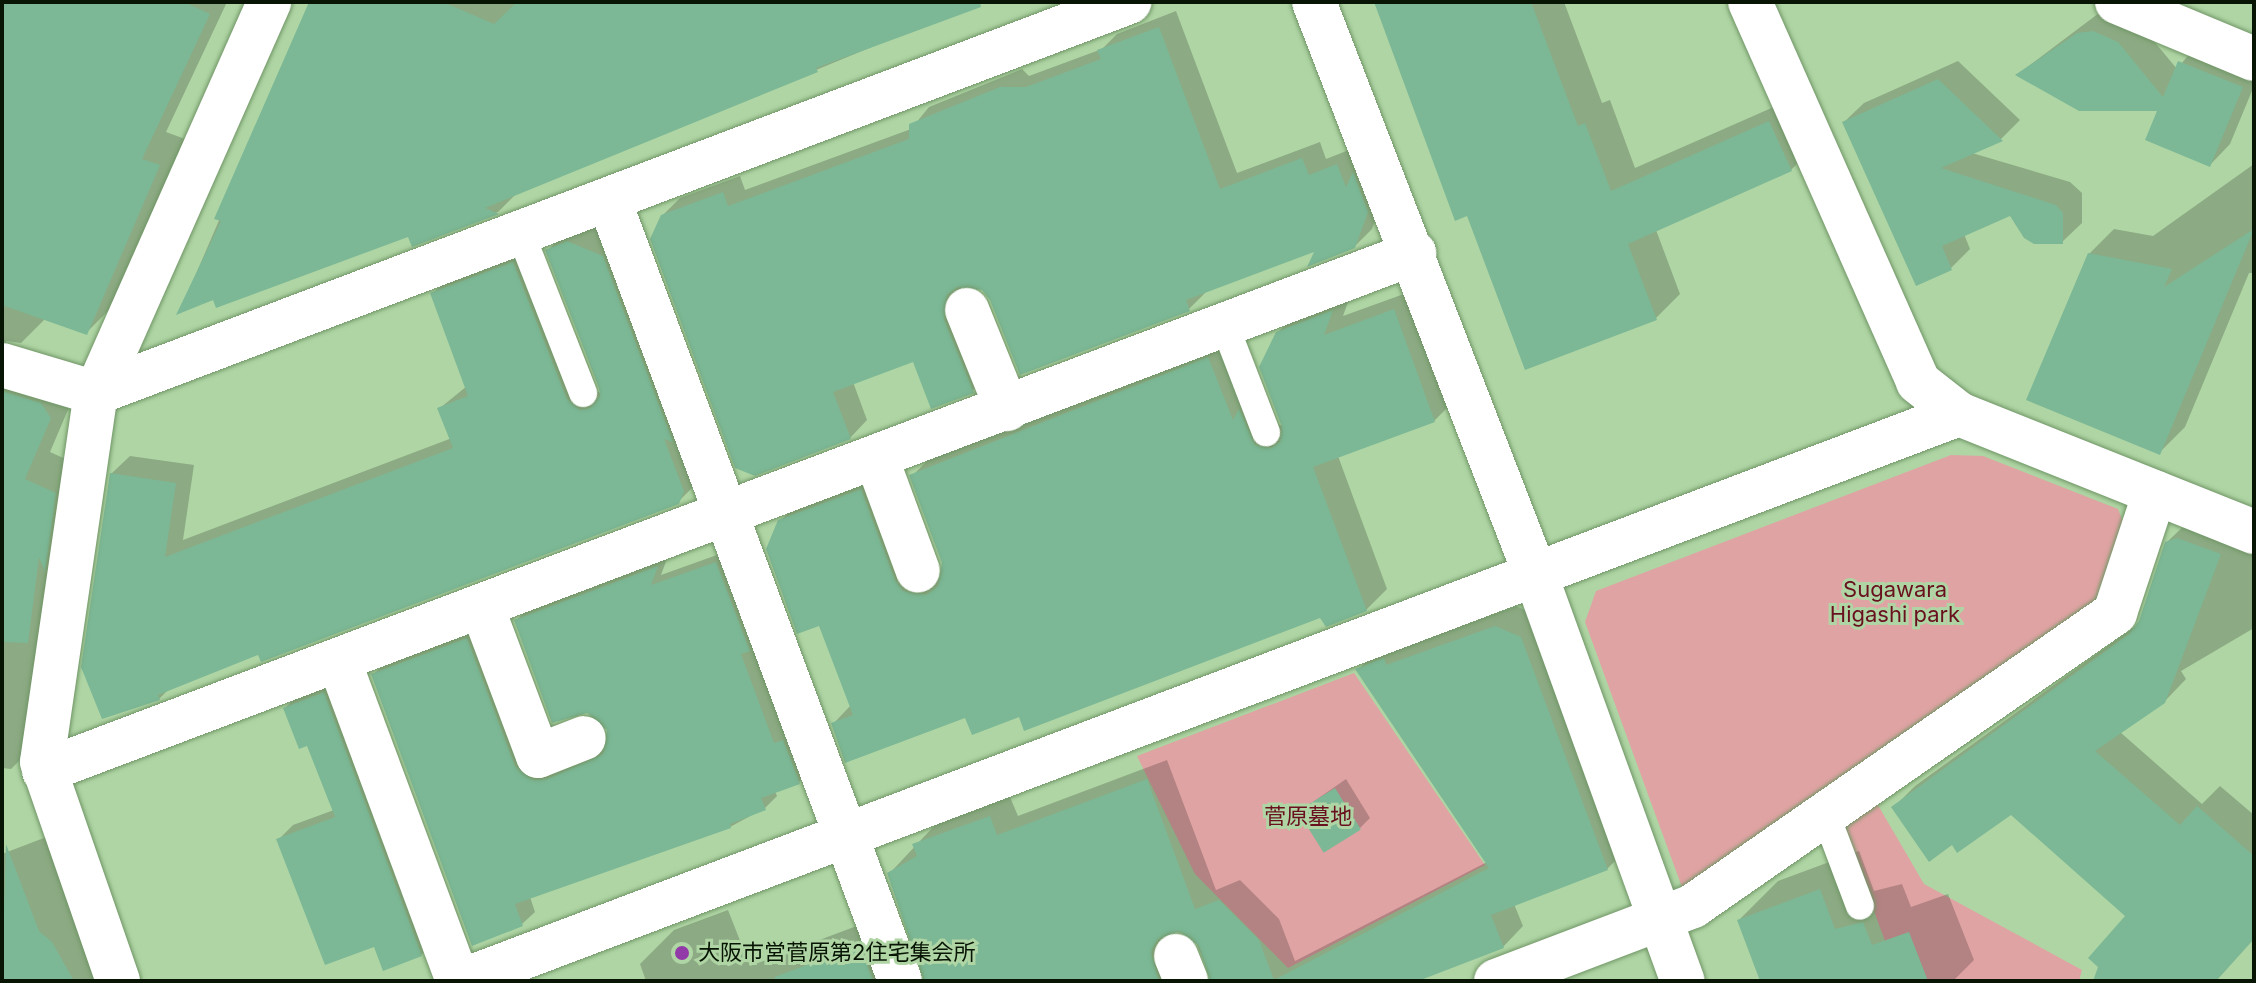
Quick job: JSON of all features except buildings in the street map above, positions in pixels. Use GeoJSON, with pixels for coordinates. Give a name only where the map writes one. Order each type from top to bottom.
{"type":"FeatureCollection","features":[{"type":"Feature","properties":{"kind":"street"},"geometry":{"type":"LineString","coordinates":[[118,981],[44,771],[96,393],[269,2]]}},
{"type":"Feature","properties":{"kind":"street"},"geometry":{"type":"LineString","coordinates":[[2,365],[96,393],[1129,2]]}},
{"type":"Feature","properties":{"kind":"street"},"geometry":{"type":"LineString","coordinates":[[1314,2],[1414,253],[1536,576],[1683,981]]}},
{"type":"Feature","properties":{"kind":"street"},"geometry":{"type":"LineString","coordinates":[[1750,2],[1918,382],[1959,414],[2254,532]]}},
{"type":"Feature","properties":{"kind":"street"},"geometry":{"type":"LineString","coordinates":[[2117,2],[2254,59]]}},
{"type":"Feature","properties":{"kind":"street"},"geometry":{"type":"LineString","coordinates":[[609,200],[900,981]]}},
{"type":"Feature","properties":{"kind":"street"},"geometry":{"type":"LineString","coordinates":[[44,771],[1414,253]]}},
{"type":"Feature","properties":{"kind":"street"},"geometry":{"type":"LineString","coordinates":[[967,310],[1007,409]]}},
{"type":"Feature","properties":{"kind":"street"},"geometry":{"type":"LineString","coordinates":[[339,661],[460,981],[1959,414]]}},
{"type":"Feature","properties":{"kind":"street"},"geometry":{"type":"LineString","coordinates":[[876,457],[918,571]]}},
{"type":"Feature","properties":{"kind":"street"},"geometry":{"type":"LineString","coordinates":[[1496,981],[1693,906],[2115,613],[2155,492]]}},
{"type":"Feature","properties":{"kind":"street"},"geometry":{"type":"LineString","coordinates":[[482,607],[538,756],[584,738]]}},
{"type":"Feature","properties":{"kind":"lane"},"geometry":{"type":"LineString","coordinates":[[520,232],[583,393]]}},
{"type":"Feature","properties":{"kind":"lane"},"geometry":{"type":"LineString","coordinates":[[1225,326],[1266,432]]}},
{"type":"Feature","properties":{"kind":"lane"},"geometry":{"type":"LineString","coordinates":[[1825,813],[1860,906]]}},
{"type":"Feature","properties":{"kind":"green space","name":"Sugawara Higashi park"},"geometry":{"type":"Polygon","coordinates":[[[1951,455],[1983,456],[2118,509],[2126,529],[2100,604],[1683,890],[1585,622],[1596,591],[1951,455]]]}},
{"type":"Feature","properties":{"kind":"green space","name":"菅原墓地"},"geometry":{"type":"Polygon","coordinates":[[[1354,673],[1485,865],[1288,968],[1195,874],[1137,756],[1354,673]]]}},
{"type":"Feature","properties":{"kind":"green space"},"geometry":{"type":"Polygon","coordinates":[[[1875,800],[1924,884],[2082,970],[2079,981],[1900,981],[1841,823],[1875,800]]]}},
{"type":"Feature","properties":{"kind":"place","name":"大阪市営菅原第2住宅集会所"},"geometry":{"type":"Point","coordinates":[682,953]}}]}
